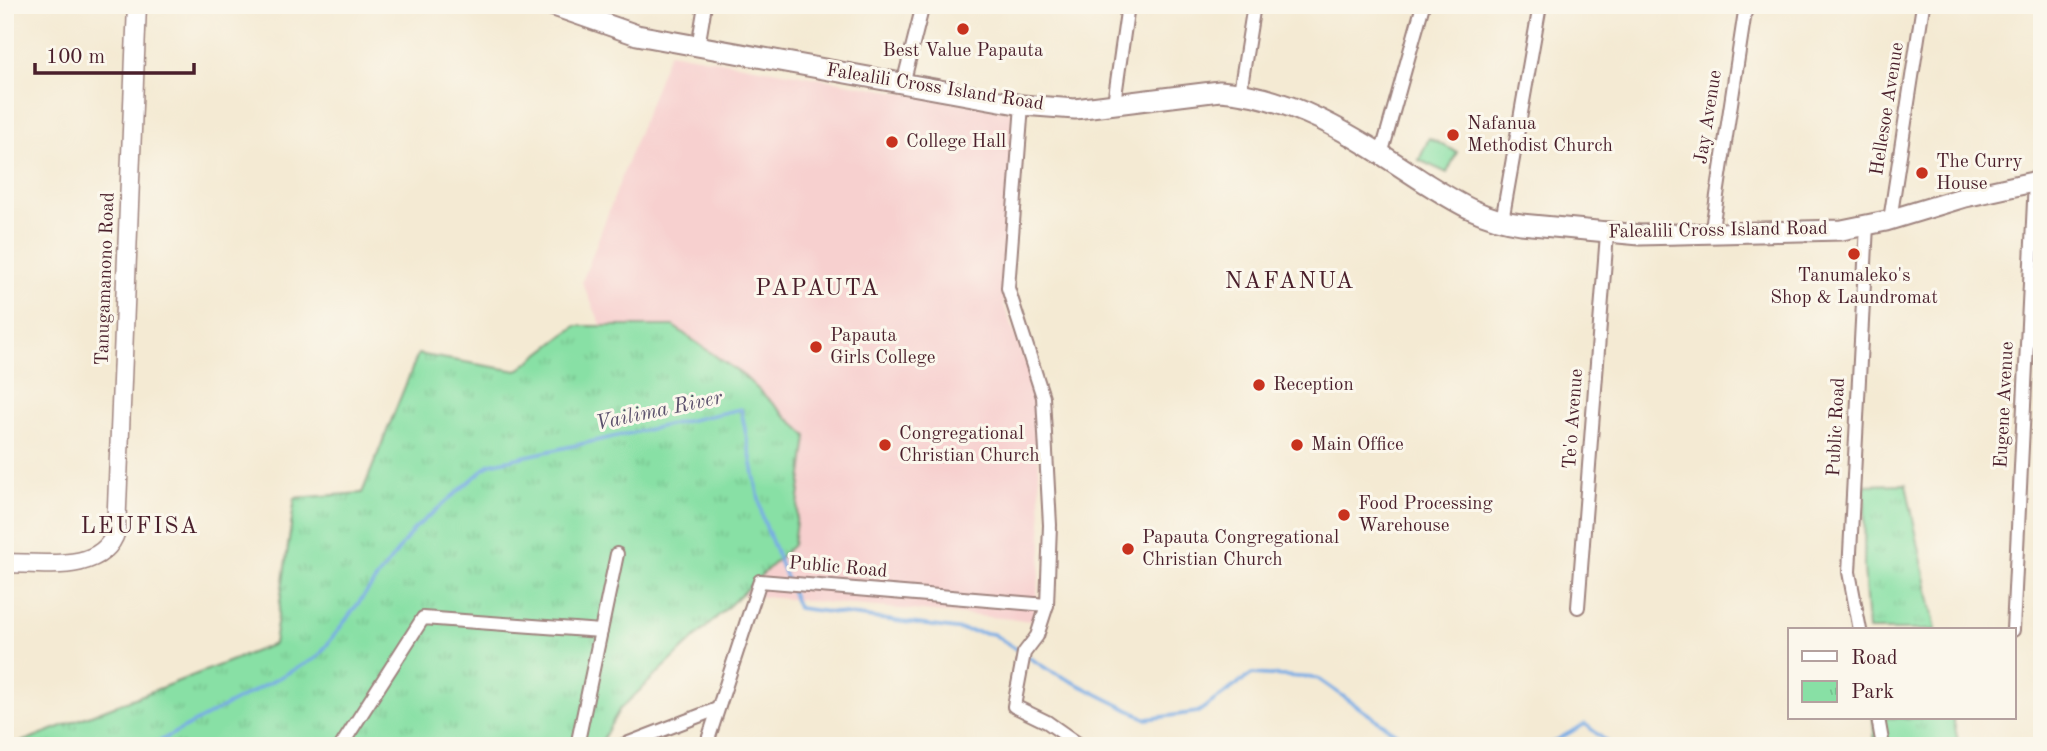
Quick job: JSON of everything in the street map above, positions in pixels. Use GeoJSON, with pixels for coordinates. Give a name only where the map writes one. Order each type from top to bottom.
{"type":"FeatureCollection","features":[{"type":"Feature","properties":{"kind":"main road","name":"Tanugamanono Road"},"geometry":{"type":"LineString","coordinates":[[5,563],[82,561],[97,558],[106,551],[116,531],[120,501],[137,5]]}},
{"type":"Feature","properties":{"kind":"main road","name":"Falealili Cross Island Road"},"geometry":{"type":"LineString","coordinates":[[551,5],[637,34],[698,47],[1022,105],[1075,109],[1220,91],[1240,92],[1278,102],[1329,122],[1467,210],[1502,222],[1607,234],[1711,235],[1842,230],[2039,181]]}},
{"type":"Feature","properties":{"kind":"street"},"geometry":{"type":"LineString","coordinates":[[698,47],[705,5]]}},
{"type":"Feature","properties":{"kind":"street"},"geometry":{"type":"LineString","coordinates":[[903,84],[923,5]]}},
{"type":"Feature","properties":{"kind":"street"},"geometry":{"type":"LineString","coordinates":[[1114,103],[1128,5]]}},
{"type":"Feature","properties":{"kind":"street"},"geometry":{"type":"LineString","coordinates":[[1240,92],[1254,5]]}},
{"type":"Feature","properties":{"kind":"street"},"geometry":{"type":"LineString","coordinates":[[1381,155],[1423,5]]}},
{"type":"Feature","properties":{"kind":"street"},"geometry":{"type":"LineString","coordinates":[[1502,222],[1540,5]]}},
{"type":"Feature","properties":{"kind":"street","name":"Jay Avenue"},"geometry":{"type":"LineString","coordinates":[[1711,235],[1746,5]]}},
{"type":"Feature","properties":{"kind":"street","name":"Hellesoe Avenue"},"geometry":{"type":"LineString","coordinates":[[1890,220],[1923,5]]}},
{"type":"Feature","properties":{"kind":"street"},"geometry":{"type":"LineString","coordinates":[[1022,105],[1008,288],[1043,397],[1050,526],[1047,605],[1037,636],[1024,653],[1014,706],[1047,722],[1081,746]]}},
{"type":"Feature","properties":{"kind":"street","name":"Eugene Avenue"},"geometry":{"type":"LineString","coordinates":[[2013,628],[2039,181]]}},
{"type":"Feature","properties":{"kind":"street","name":"Public Road"},"geometry":{"type":"LineString","coordinates":[[1860,628],[1849,572],[1867,225]]}},
{"type":"Feature","properties":{"kind":"street","name":"Te'o Avenue"},"geometry":{"type":"LineString","coordinates":[[1578,607],[1607,234]]}},
{"type":"Feature","properties":{"kind":"street"},"geometry":{"type":"LineString","coordinates":[[577,746],[617,555]]}},
{"type":"Feature","properties":{"kind":"street","name":"Public Road"},"geometry":{"type":"LineString","coordinates":[[706,746],[760,581],[1047,605]]}},
{"type":"Feature","properties":{"kind":"street"},"geometry":{"type":"LineString","coordinates":[[341,746],[423,618],[601,631]]}},
{"type":"Feature","properties":{"kind":"street"},"geometry":{"type":"LineString","coordinates":[[621,746],[717,709]]}},
{"type":"Feature","properties":{"kind":"street"},"geometry":{"type":"LineString","coordinates":[[1878,720],[1883,746]]}},
{"type":"Feature","properties":{"kind":"shaded area","name":"Papauta Girls College"},"geometry":{"type":"Polygon","coordinates":[[[669,52],[1013,112],[1004,305],[1036,389],[1042,549],[1034,621],[722,593],[582,282],[669,52]]]}},
{"type":"Feature","properties":{"kind":"green space"},"geometry":{"type":"Polygon","coordinates":[[[1429,138],[1457,152],[1447,173],[1419,160],[1429,138]]]}},
{"type":"Feature","properties":{"kind":"green space"},"geometry":{"type":"Polygon","coordinates":[[[576,326],[673,326],[744,376],[807,436],[793,545],[619,710],[599,746],[11,746],[274,644],[295,498],[362,493],[418,354],[517,371],[576,326]]]}},
{"type":"Feature","properties":{"kind":"green space"},"geometry":{"type":"Polygon","coordinates":[[[1906,484],[1936,628],[1868,628],[1864,567],[1865,485],[1906,484]]]}},
{"type":"Feature","properties":{"kind":"green space"},"geometry":{"type":"Polygon","coordinates":[[[1873,720],[1953,720],[1959,746],[1875,746],[1873,720]]]}},
{"type":"Feature","properties":{"kind":"waterway","name":"Vailima River"},"geometry":{"type":"LineString","coordinates":[[150,746],[318,657],[414,529],[490,464],[741,409],[763,519],[798,608],[993,634],[1047,669],[1147,719],[1198,712],[1252,674],[1317,678],[1414,746]]}},
{"type":"Feature","properties":{"kind":"waterway","name":"Vailima River"},"geometry":{"type":"LineString","coordinates":[[1546,746],[1585,724],[1612,746]]}},
{"type":"Feature","properties":{"kind":"place","name":"Best Value Papauta"},"geometry":{"type":"Point","coordinates":[963,29]}},
{"type":"Feature","properties":{"kind":"place","name":"Nafanua Methodist Church"},"geometry":{"type":"Point","coordinates":[1453,135]}},
{"type":"Feature","properties":{"kind":"place","name":"College Hall"},"geometry":{"type":"Point","coordinates":[892,142]}},
{"type":"Feature","properties":{"kind":"place","name":"The Curry House"},"geometry":{"type":"Point","coordinates":[1922,173]}},
{"type":"Feature","properties":{"kind":"place","name":"Tanumaleko's Shop & Laundromat"},"geometry":{"type":"Point","coordinates":[1854,254]}},
{"type":"Feature","properties":{"kind":"place","name":"Papauta Girls College"},"geometry":{"type":"Point","coordinates":[816,347]}},
{"type":"Feature","properties":{"kind":"place","name":"Reception"},"geometry":{"type":"Point","coordinates":[1259,385]}},
{"type":"Feature","properties":{"kind":"place","name":"Congregational Christian Church"},"geometry":{"type":"Point","coordinates":[885,445]}},
{"type":"Feature","properties":{"kind":"place","name":"Main Office"},"geometry":{"type":"Point","coordinates":[1297,445]}},
{"type":"Feature","properties":{"kind":"place","name":"Food Processing Warehouse"},"geometry":{"type":"Point","coordinates":[1344,515]}},
{"type":"Feature","properties":{"kind":"place","name":"Papauta Congregational Christian Church"},"geometry":{"type":"Point","coordinates":[1128,549]}},
{"type":"Feature","properties":{"kind":"district","name":"NAFANUA"},"geometry":{"type":"Point","coordinates":[1290,281]}},
{"type":"Feature","properties":{"kind":"district","name":"PAPAUTA"},"geometry":{"type":"Point","coordinates":[818,288]}},
{"type":"Feature","properties":{"kind":"district","name":"LEUFISA"},"geometry":{"type":"Point","coordinates":[140,526]}}]}
